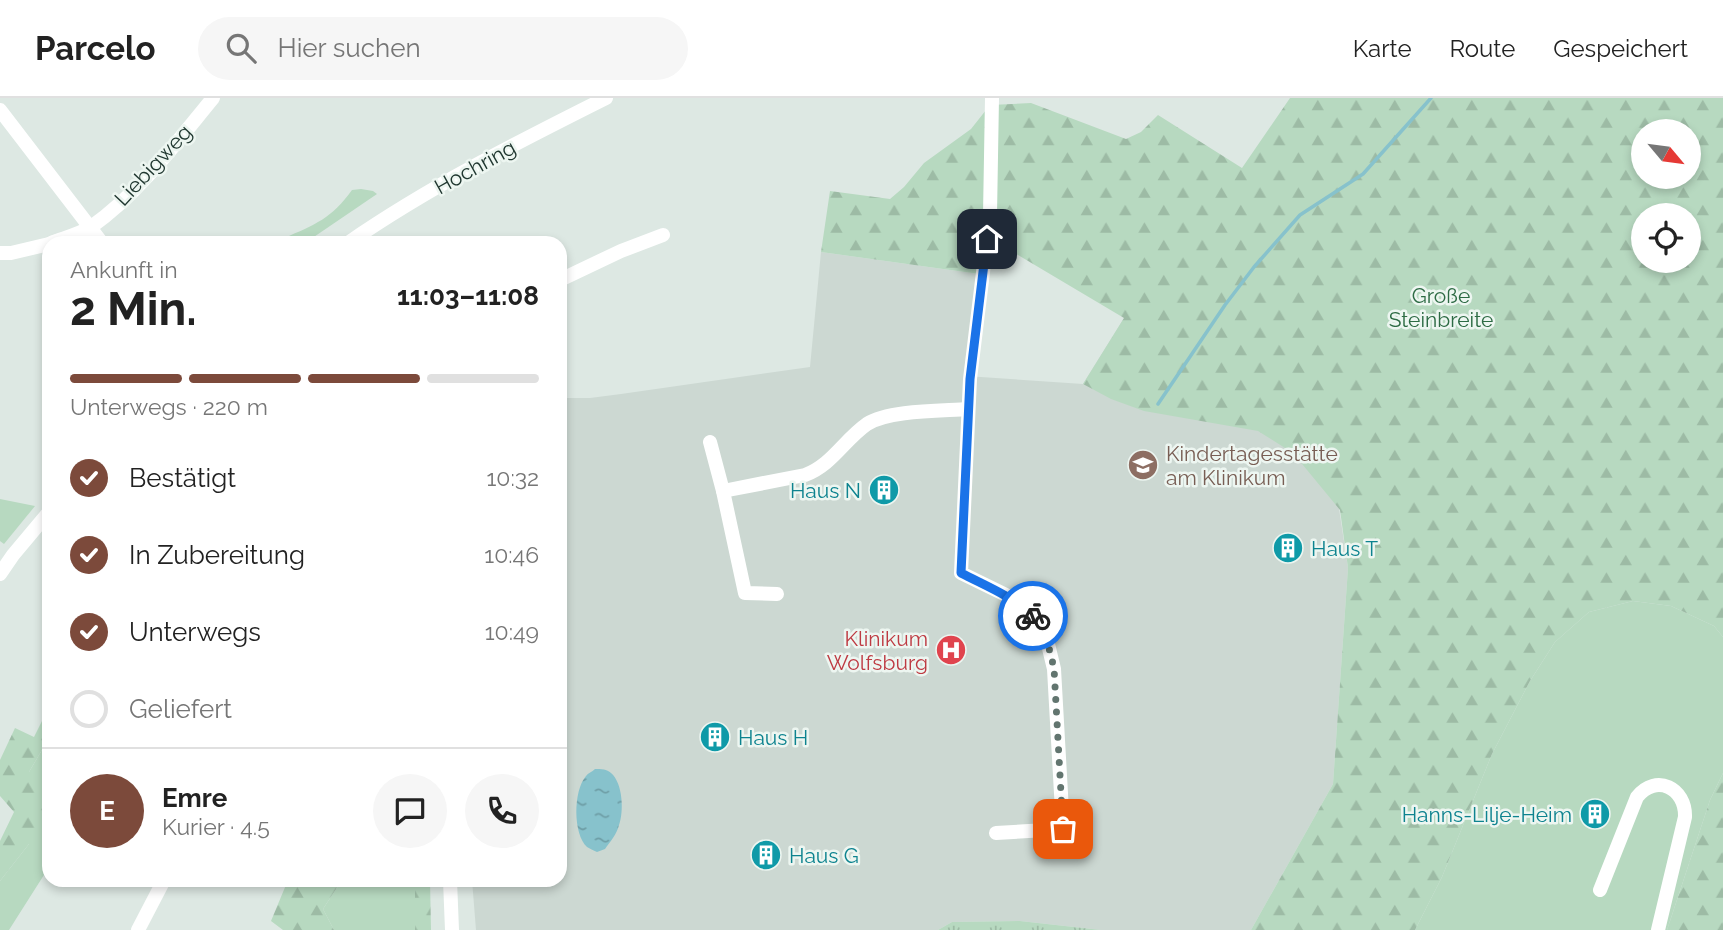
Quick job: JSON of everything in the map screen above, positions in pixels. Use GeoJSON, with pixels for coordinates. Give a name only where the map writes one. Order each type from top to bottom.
{"type":"FeatureCollection","features":[{"type":"Feature","properties":{"kind":"street","name":"Liebigweg"},"geometry":{"type":"LineString","coordinates":[[70,236],[89,228],[122,201],[157,165],[213,98]]}},
{"type":"Feature","properties":{"kind":"street","name":"Hochring"},"geometry":{"type":"LineString","coordinates":[[359,236],[504,149],[606,98]]}},
{"type":"Feature","properties":{"kind":"street"},"geometry":{"type":"LineString","coordinates":[[992,98],[990,215],[970,379],[961,573],[1022,606],[1032,616],[1047,640],[1054,668],[1063,829],[996,833]]}},
{"type":"Feature","properties":{"kind":"street"},"geometry":{"type":"LineString","coordinates":[[0,110],[96,236]]}},
{"type":"Feature","properties":{"kind":"street"},"geometry":{"type":"LineString","coordinates":[[567,277],[663,234]]}},
{"type":"Feature","properties":{"kind":"street","name":"Liebigweg"},"geometry":{"type":"LineString","coordinates":[[0,253],[42,246]]}},
{"type":"Feature","properties":{"kind":"street"},"geometry":{"type":"LineString","coordinates":[[723,491],[816,471],[860,430],[878,418],[968,410]]}},
{"type":"Feature","properties":{"kind":"street"},"geometry":{"type":"LineString","coordinates":[[710,442],[745,593],[777,594]]}},
{"type":"Feature","properties":{"kind":"street"},"geometry":{"type":"LineString","coordinates":[[0,574],[42,520]]}},
{"type":"Feature","properties":{"kind":"street"},"geometry":{"type":"LineString","coordinates":[[1600,890],[1637,797],[1651,786],[1664,785],[1673,790],[1685,807],[1685,817],[1658,930]]}},
{"type":"Feature","properties":{"kind":"street"},"geometry":{"type":"LineString","coordinates":[[138,930],[160,887]]}},
{"type":"Feature","properties":{"kind":"street"},"geometry":{"type":"LineString","coordinates":[[450,887],[452,930]]}},
{"type":"Feature","properties":{"kind":"shaded area","name":"Klinikum Wolfsburg"},"geometry":{"type":"Polygon","coordinates":[[[821,252],[979,274],[966,376],[1083,384],[1124,318],[1331,456],[1348,568],[1333,784],[1251,930],[1101,930],[1020,921],[952,922],[938,930],[476,930],[473,887],[567,887],[567,398],[590,398],[810,367],[821,252]]]}},
{"type":"Feature","properties":{"kind":"green space","name":"Große Steinbreite"},"geometry":{"type":"Polygon","coordinates":[[[1290,98],[1723,98],[1723,637],[1714,626],[1671,606],[1633,601],[1589,612],[1555,642],[1530,681],[1492,754],[1442,877],[1415,930],[1251,930],[1333,784],[1348,568],[1340,510],[1293,453],[1258,431],[1144,411],[1111,399],[1083,384],[1124,318],[986,236],[979,274],[821,252],[830,191],[890,199],[924,163],[971,129],[990,105],[1031,103],[1126,139],[1141,132],[1158,115],[1242,168],[1290,98]]]}},
{"type":"Feature","properties":{"kind":"green space"},"geometry":{"type":"Polygon","coordinates":[[[361,189],[377,194],[315,236],[288,236],[330,214],[352,190],[361,189]]]}},
{"type":"Feature","properties":{"kind":"green space"},"geometry":{"type":"Polygon","coordinates":[[[0,499],[35,506],[4,544],[0,541],[0,499]]]}},
{"type":"Feature","properties":{"kind":"green space"},"geometry":{"type":"Polygon","coordinates":[[[1633,601],[1671,606],[1714,626],[1723,637],[1723,773],[1710,800],[1667,930],[1415,930],[1442,877],[1492,754],[1530,681],[1555,642],[1589,612],[1633,601]]]}},
{"type":"Feature","properties":{"kind":"green space"},"geometry":{"type":"Polygon","coordinates":[[[42,721],[42,750],[29,772],[42,790],[42,813],[29,844],[0,881],[0,841],[14,812],[0,796],[0,760],[15,728],[34,737],[42,721]]]}},
{"type":"Feature","properties":{"kind":"green space"},"geometry":{"type":"Polygon","coordinates":[[[42,750],[42,878],[9,930],[0,930],[0,881],[29,844],[29,772],[42,750]]]}},
{"type":"Feature","properties":{"kind":"green space"},"geometry":{"type":"Polygon","coordinates":[[[1723,773],[1723,930],[1667,930],[1710,800],[1723,773]]]}},
{"type":"Feature","properties":{"kind":"green space"},"geometry":{"type":"Polygon","coordinates":[[[285,887],[337,887],[323,909],[334,930],[283,930],[271,921],[285,887]]]}},
{"type":"Feature","properties":{"kind":"green space"},"geometry":{"type":"Polygon","coordinates":[[[337,887],[416,887],[417,930],[334,930],[323,909],[337,887]]]}},
{"type":"Feature","properties":{"kind":"green space"},"geometry":{"type":"Polygon","coordinates":[[[415,887],[430,887],[431,930],[415,930],[415,887]]]}},
{"type":"Feature","properties":{"kind":"green space"},"geometry":{"type":"Polygon","coordinates":[[[1020,921],[1101,930],[938,930],[952,922],[1020,921]]]}},
{"type":"Feature","properties":{"kind":"water"},"geometry":{"type":"Polygon","coordinates":[[[595,769],[608,771],[615,778],[622,805],[621,819],[615,835],[605,849],[597,852],[582,841],[576,812],[582,783],[595,769]]]}},
{"type":"Feature","properties":{"kind":"waterway"},"geometry":{"type":"LineString","coordinates":[[1158,404],[1225,305],[1300,215],[1363,174],[1431,98]]}},
{"type":"Feature","properties":{"kind":"way so far"},"geometry":{"type":"LineString","coordinates":[[1033,616],[1047,640],[1054,668],[1063,829]]}},
{"type":"Feature","properties":{"kind":"place","name":"Kindertagesstätte am Klinikum"},"geometry":{"type":"Point","coordinates":[1143,465]}},
{"type":"Feature","properties":{"kind":"place","name":"Haus N"},"geometry":{"type":"Point","coordinates":[884,490]}},
{"type":"Feature","properties":{"kind":"place","name":"Haus T"},"geometry":{"type":"Point","coordinates":[1288,548]}},
{"type":"Feature","properties":{"kind":"place","name":"Klinikum Wolfsburg"},"geometry":{"type":"Point","coordinates":[951,650]}},
{"type":"Feature","properties":{"kind":"place","name":"Haus H"},"geometry":{"type":"Point","coordinates":[715,737]}},
{"type":"Feature","properties":{"kind":"place","name":"Hanns-Lilje-Heim"},"geometry":{"type":"Point","coordinates":[1595,814]}},
{"type":"Feature","properties":{"kind":"place","name":"Haus G"},"geometry":{"type":"Point","coordinates":[766,855]}},
{"type":"Feature","properties":{"kind":"route"},"geometry":{"type":"LineString","coordinates":[[987,239],[970,379],[961,573],[1006,595],[1033,616]]}}]}
